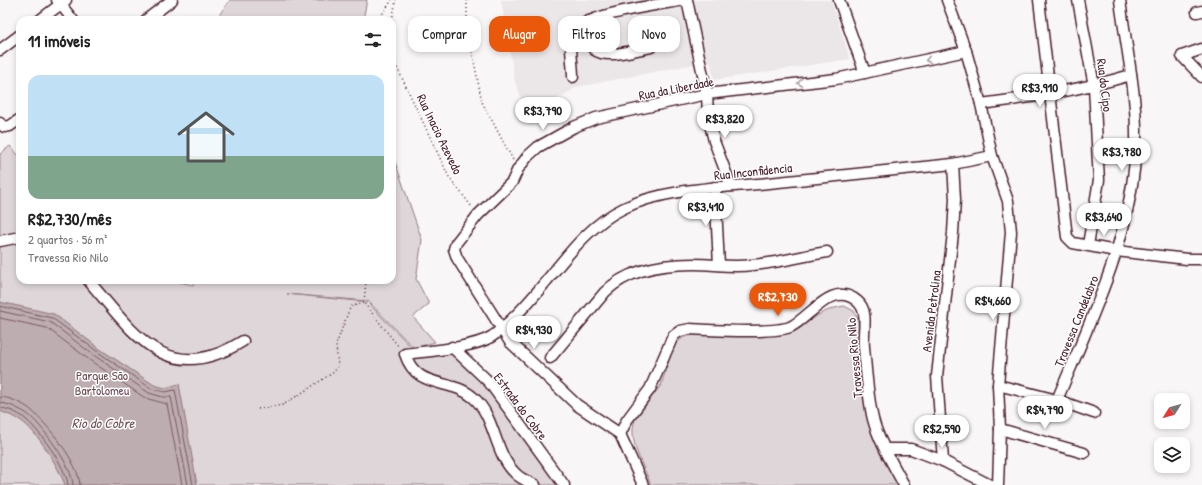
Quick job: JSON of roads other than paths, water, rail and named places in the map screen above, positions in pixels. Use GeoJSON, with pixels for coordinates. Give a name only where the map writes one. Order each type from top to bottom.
{"type":"FeatureCollection","features":[{"type":"Feature","properties":{"kind":"street"},"geometry":{"type":"LineString","coordinates":[[151,16],[172,0]]}},
{"type":"Feature","properties":{"kind":"street"},"geometry":{"type":"LineString","coordinates":[[604,16],[617,12],[686,0],[707,94],[708,116],[714,141],[731,186]]}},
{"type":"Feature","properties":{"kind":"street"},"geometry":{"type":"LineString","coordinates":[[839,0],[865,73]]}},
{"type":"Feature","properties":{"kind":"street"},"geometry":{"type":"LineString","coordinates":[[947,0],[966,51],[981,104],[992,156],[1008,201],[1011,232],[998,385],[1000,429],[998,485]]}},
{"type":"Feature","properties":{"kind":"street"},"geometry":{"type":"LineString","coordinates":[[1039,0],[1049,95],[1067,237],[1073,243],[1116,251],[1187,259],[1202,259]]}},
{"type":"Feature","properties":{"kind":"street","name":"Rua do Cipo"},"geometry":{"type":"LineString","coordinates":[[1078,0],[1094,86],[1099,180],[1088,245]]}},
{"type":"Feature","properties":{"kind":"street","name":"Travessa Candelabro"},"geometry":{"type":"LineString","coordinates":[[1057,400],[1105,287],[1123,223],[1134,167],[1136,142],[1134,94],[1120,0]]}},
{"type":"Feature","properties":{"kind":"street"},"geometry":{"type":"LineString","coordinates":[[44,16],[61,1],[70,16]]}},
{"type":"Feature","properties":{"kind":"street"},"geometry":{"type":"LineString","coordinates":[[0,50],[16,38]]}},
{"type":"Feature","properties":{"kind":"street"},"geometry":{"type":"LineString","coordinates":[[1202,49],[1182,56],[1202,77]]}},
{"type":"Feature","properties":{"kind":"street"},"geometry":{"type":"LineString","coordinates":[[597,52],[602,55],[609,55],[628,51]]}},
{"type":"Feature","properties":{"kind":"street","name":"Rua da Liberdade"},"geometry":{"type":"LineString","coordinates":[[501,329],[457,258],[454,250],[456,243],[478,215],[512,182],[518,169],[528,156],[538,147],[574,127],[596,118],[707,94],[836,79],[966,51]]}},
{"type":"Feature","properties":{"kind":"street"},"geometry":{"type":"LineString","coordinates":[[573,52],[574,77]]}},
{"type":"Feature","properties":{"kind":"street"},"geometry":{"type":"LineString","coordinates":[[981,104],[1049,95],[1094,86],[1131,75]]}},
{"type":"Feature","properties":{"kind":"street"},"geometry":{"type":"LineString","coordinates":[[0,123],[4,127],[16,122]]}},
{"type":"Feature","properties":{"kind":"street","name":"Rua Inconfidencia"},"geometry":{"type":"LineString","coordinates":[[535,485],[518,476],[511,469],[496,442],[485,412],[476,400],[460,389],[434,383],[420,376],[407,360],[405,354],[452,347],[481,341],[492,337],[522,310],[572,250],[588,234],[617,212],[640,202],[658,197],[715,187],[953,164],[992,156]]}},
{"type":"Feature","properties":{"kind":"street","name":"Avenida Petrolina"},"geometry":{"type":"LineString","coordinates":[[943,461],[936,376],[953,233],[955,198],[953,164]]}},
{"type":"Feature","properties":{"kind":"street"},"geometry":{"type":"LineString","coordinates":[[715,187],[719,265]]}},
{"type":"Feature","properties":{"kind":"street"},"geometry":{"type":"LineString","coordinates":[[0,241],[16,238]]}},
{"type":"Feature","properties":{"kind":"street"},"geometry":{"type":"LineString","coordinates":[[550,358],[605,292],[613,284],[634,272],[665,266],[693,264],[752,266],[827,252]]}},
{"type":"Feature","properties":{"kind":"street"},"geometry":{"type":"LineString","coordinates":[[91,284],[124,325],[148,346],[160,352],[180,358],[200,359],[226,351],[243,341]]}},
{"type":"Feature","properties":{"kind":"street","name":"Travessa Rio Nilo"},"geometry":{"type":"LineString","coordinates":[[620,434],[627,420],[650,389],[670,340],[680,331],[690,329],[757,330],[790,327],[821,303],[835,296],[847,296],[856,300],[862,306],[864,345],[873,419],[885,449],[904,485]]}},
{"type":"Feature","properties":{"kind":"street"},"geometry":{"type":"LineString","coordinates":[[501,329],[522,354],[577,405],[620,434],[643,485]]}},
{"type":"Feature","properties":{"kind":"street","name":"Estrada do Cobre"},"geometry":{"type":"LineString","coordinates":[[452,347],[489,382],[564,485]]}},
{"type":"Feature","properties":{"kind":"street"},"geometry":{"type":"LineString","coordinates":[[998,385],[1057,400],[1094,412]]}},
{"type":"Feature","properties":{"kind":"street"},"geometry":{"type":"LineString","coordinates":[[1000,429],[1084,453]]}},
{"type":"Feature","properties":{"kind":"street"},"geometry":{"type":"LineString","coordinates":[[885,449],[911,449],[943,461],[990,485]]}},
{"type":"Feature","properties":{"kind":"water","name":"Rio do Cobre"},"geometry":{"type":"Polygon","coordinates":[[[0,302],[54,314],[100,349],[154,385],[165,388],[179,384],[197,485],[65,485],[47,450],[27,425],[15,417],[0,411],[0,302]]]}},
{"type":"Feature","properties":{"kind":"park label","name":"Parque São Bartolomeu"},"geometry":{"type":"Point","coordinates":[102,382]}}]}
